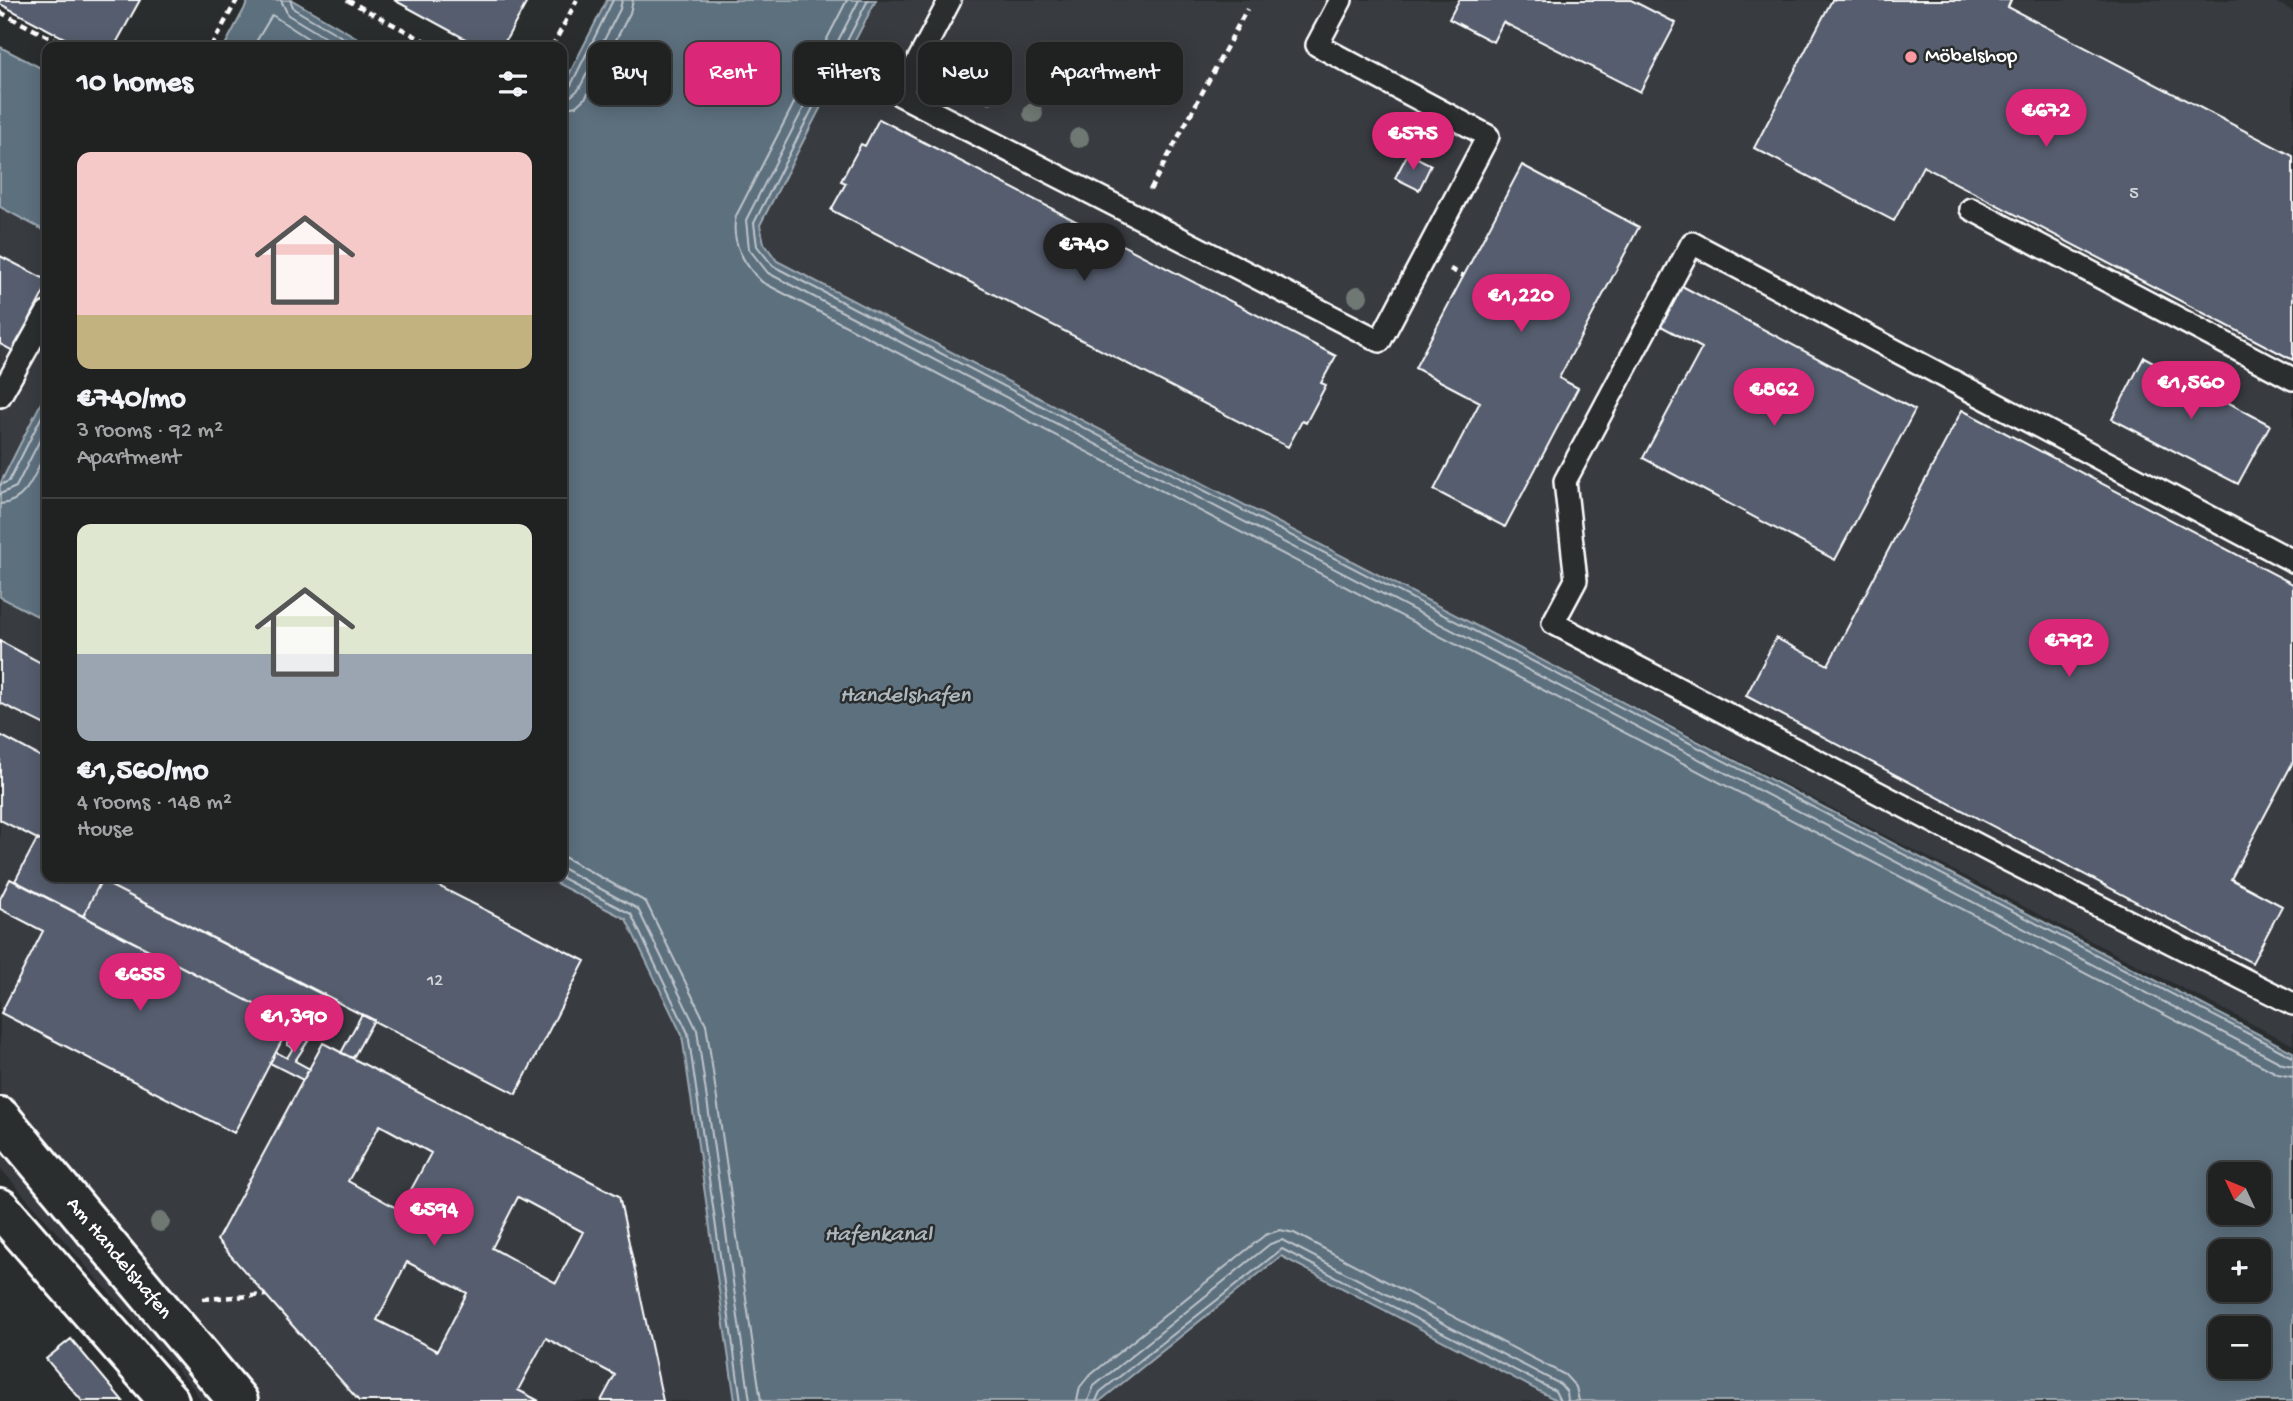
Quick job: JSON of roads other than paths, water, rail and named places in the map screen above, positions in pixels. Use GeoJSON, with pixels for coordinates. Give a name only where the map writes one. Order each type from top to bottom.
{"type":"FeatureCollection","features":[{"type":"Feature","properties":{"kind":"street","name":"Am Handelshafen"},"geometry":{"type":"LineString","coordinates":[[0,1117],[237,1401]]}},
{"type":"Feature","properties":{"kind":"street"},"geometry":{"type":"LineString","coordinates":[[0,1208],[169,1401]]}},
{"type":"Feature","properties":{"kind":"lane"},"geometry":{"type":"LineString","coordinates":[[950,0],[900,95],[1380,341],[1488,136],[1317,45],[1341,0]]}},
{"type":"Feature","properties":{"kind":"lane"},"geometry":{"type":"LineString","coordinates":[[1971,209],[2293,379]]}},
{"type":"Feature","properties":{"kind":"lane"},"geometry":{"type":"LineString","coordinates":[[2293,561],[1692,243],[1565,481],[1576,580],[1553,623],[1999,856],[2293,1004]]}},
{"type":"Feature","properties":{"kind":"lane"},"geometry":{"type":"LineString","coordinates":[[0,396],[42,322]]}},
{"type":"Feature","properties":{"kind":"water"},"geometry":{"type":"Polygon","coordinates":[[[249,0],[292,0],[364,42],[227,42],[249,0]]]}},
{"type":"Feature","properties":{"kind":"water","name":"Handelshafen"},"geometry":{"type":"Polygon","coordinates":[[[607,0],[876,0],[854,42],[794,42],[794,105],[822,105],[760,225],[764,243],[777,261],[2293,1052],[2293,1401],[1558,1401],[1281,1256],[1100,1401],[735,1401],[682,1035],[626,919],[554,882],[567,882],[567,78],[607,0]]]}},
{"type":"Feature","properties":{"kind":"water"},"geometry":{"type":"Polygon","coordinates":[[[0,47],[42,68],[42,229],[0,207],[0,47]]]}},
{"type":"Feature","properties":{"kind":"water"},"geometry":{"type":"Polygon","coordinates":[[[42,401],[42,618],[0,597],[0,484],[42,401]]]}},
{"type":"Feature","properties":{"kind":"place","name":"Möbelshop"},"geometry":{"type":"Point","coordinates":[1911,57]}},
{"type":"Feature","properties":{"kind":"water label","name":"Hafenkanal"},"geometry":{"type":"Point","coordinates":[878,1235]}}]}
